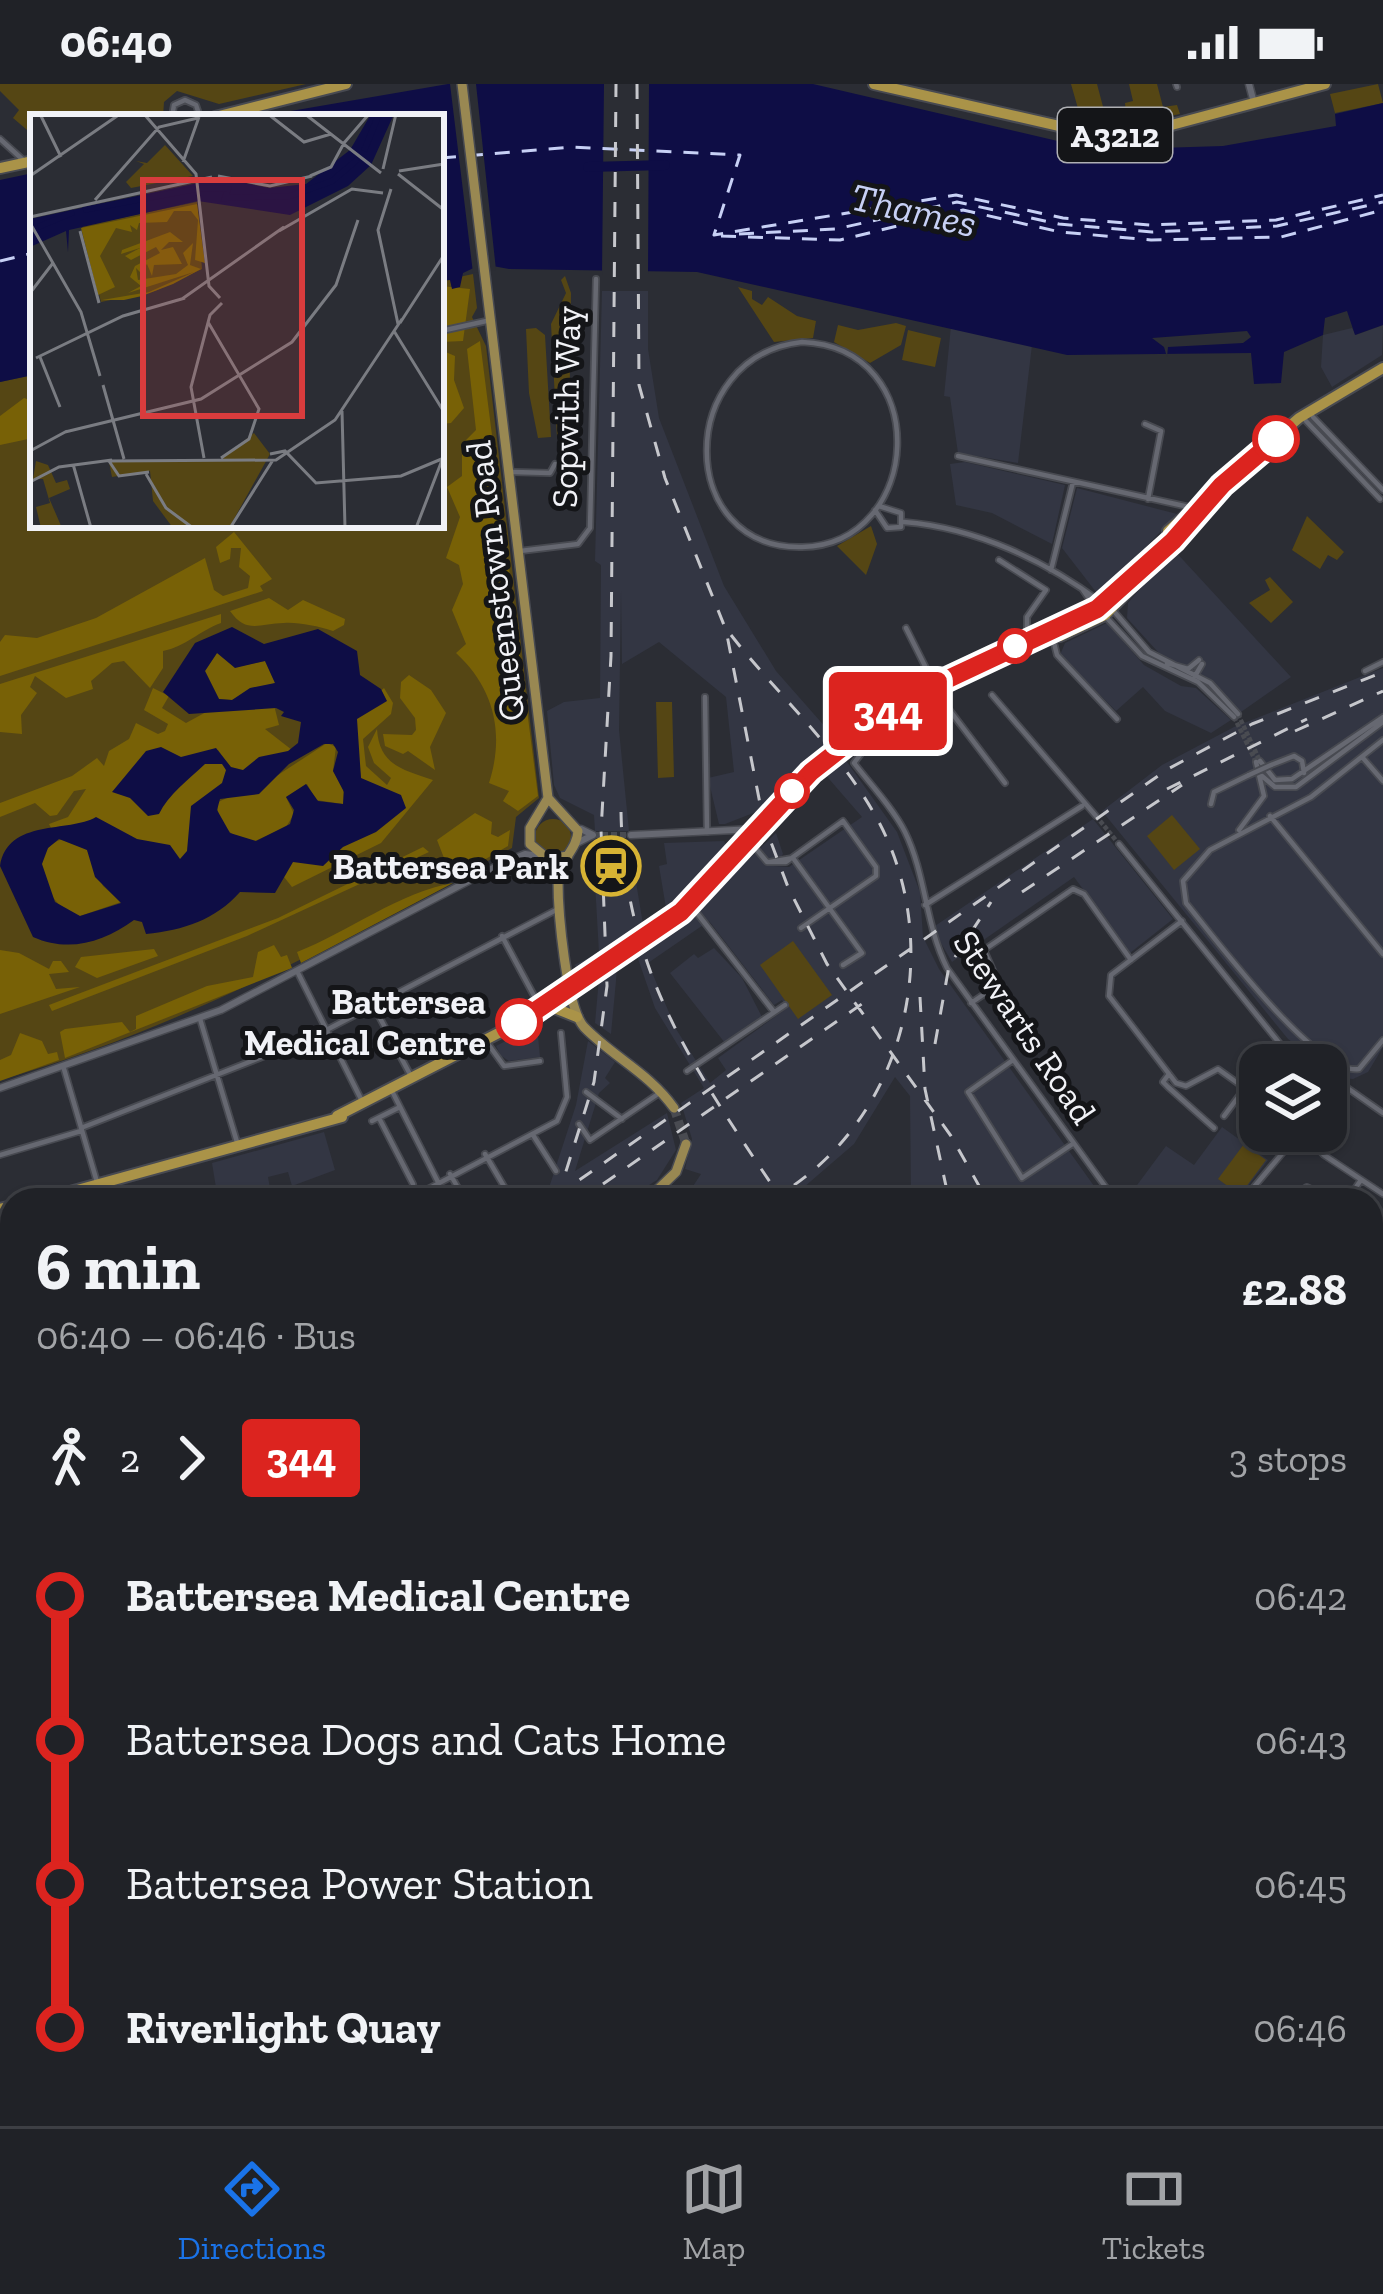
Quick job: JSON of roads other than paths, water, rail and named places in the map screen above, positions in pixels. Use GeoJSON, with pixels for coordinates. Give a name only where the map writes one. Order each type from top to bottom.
{"type":"FeatureCollection","features":[{"type":"Feature","properties":{"kind":"highway"},"geometry":{"type":"LineString","coordinates":[[227,114],[346,84]]}},
{"type":"Feature","properties":{"kind":"highway","name":"A3212"},"geometry":{"type":"LineString","coordinates":[[874,84],[1103,136],[1149,131],[1254,103],[1285,89],[1325,84]]}},
{"type":"Feature","properties":{"kind":"highway"},"geometry":{"type":"LineString","coordinates":[[0,168],[29,161]]}},
{"type":"Feature","properties":{"kind":"highway"},"geometry":{"type":"LineString","coordinates":[[97,1188],[351,1114],[365,1101],[486,1041],[544,1006],[656,934],[690,904],[811,772],[851,737],[931,684],[1027,638],[1060,636],[1104,609],[1167,542],[1168,531],[1270,444],[1383,368]]}},
{"type":"Feature","properties":{"kind":"highway"},"geometry":{"type":"LineString","coordinates":[[544,1006],[577,1017]]}},
{"type":"Feature","properties":{"kind":"main road","name":"Queenstown Road"},"geometry":{"type":"LineString","coordinates":[[463,84],[548,798]]}},
{"type":"Feature","properties":{"kind":"main road"},"geometry":{"type":"LineString","coordinates":[[557,875],[577,843],[575,824],[548,798],[529,836],[557,875],[577,1017],[663,1092],[674,1108]]}},
{"type":"Feature","properties":{"kind":"main road"},"geometry":{"type":"LineString","coordinates":[[537,817],[562,812]]}},
{"type":"Feature","properties":{"kind":"main road"},"geometry":{"type":"LineString","coordinates":[[544,858],[568,856]]}},
{"type":"Feature","properties":{"kind":"main road"},"geometry":{"type":"LineString","coordinates":[[659,1188],[676,1172],[686,1144]]}},
{"type":"Feature","properties":{"kind":"street"},"geometry":{"type":"LineString","coordinates":[[1249,84],[1254,103]]}},
{"type":"Feature","properties":{"kind":"street"},"geometry":{"type":"LineString","coordinates":[[173,114],[175,105],[185,100],[196,105],[199,114]]}},
{"type":"Feature","properties":{"kind":"street"},"geometry":{"type":"LineString","coordinates":[[0,139],[29,161]]}},
{"type":"Feature","properties":{"kind":"street","name":"Sopwith Way"},"geometry":{"type":"LineString","coordinates":[[520,550],[578,544],[590,528],[596,280]]}},
{"type":"Feature","properties":{"kind":"street"},"geometry":{"type":"LineString","coordinates":[[444,330],[491,322]]}},
{"type":"Feature","properties":{"kind":"street"},"geometry":{"type":"LineString","coordinates":[[876,508],[897,451],[895,417],[884,386],[848,352],[819,343],[763,350],[731,377],[712,414],[707,450],[716,492],[735,525],[769,543],[799,548],[841,539],[876,508],[902,513],[904,521]]}},
{"type":"Feature","properties":{"kind":"street"},"geometry":{"type":"LineString","coordinates":[[1306,420],[1383,490]]}},
{"type":"Feature","properties":{"kind":"street"},"geometry":{"type":"LineString","coordinates":[[1306,420],[1380,499]]}},
{"type":"Feature","properties":{"kind":"street"},"geometry":{"type":"LineString","coordinates":[[1145,424],[1161,431],[1148,499]]}},
{"type":"Feature","properties":{"kind":"street"},"geometry":{"type":"LineString","coordinates":[[958,455],[1192,511]]}},
{"type":"Feature","properties":{"kind":"street"},"geometry":{"type":"LineString","coordinates":[[510,472],[550,473],[555,464]]}},
{"type":"Feature","properties":{"kind":"street"},"geometry":{"type":"LineString","coordinates":[[1051,570],[1073,482]]}},
{"type":"Feature","properties":{"kind":"street"},"geometry":{"type":"LineString","coordinates":[[876,508],[890,529],[904,521],[986,539],[1051,570],[1083,590],[1161,661],[1197,678],[1236,715]]}},
{"type":"Feature","properties":{"kind":"street"},"geometry":{"type":"LineString","coordinates":[[884,517],[890,510]]}},
{"type":"Feature","properties":{"kind":"street"},"geometry":{"type":"LineString","coordinates":[[999,560],[1046,590],[1045,599],[1027,616],[1027,638]]}},
{"type":"Feature","properties":{"kind":"street"},"geometry":{"type":"LineString","coordinates":[[1104,609],[1142,656],[1197,678]]}},
{"type":"Feature","properties":{"kind":"street"},"geometry":{"type":"LineString","coordinates":[[906,628],[931,684],[1005,783]]}},
{"type":"Feature","properties":{"kind":"street"},"geometry":{"type":"LineString","coordinates":[[1053,633],[1057,655],[1118,719]]}},
{"type":"Feature","properties":{"kind":"street"},"geometry":{"type":"LineString","coordinates":[[1161,661],[1188,669],[1202,664],[1197,678]]}},
{"type":"Feature","properties":{"kind":"street"},"geometry":{"type":"LineString","coordinates":[[1366,671],[1383,662]]}},
{"type":"Feature","properties":{"kind":"street"},"geometry":{"type":"LineString","coordinates":[[992,694],[1080,796],[1082,806],[1096,816]]}},
{"type":"Feature","properties":{"kind":"street"},"geometry":{"type":"LineString","coordinates":[[705,697],[707,832]]}},
{"type":"Feature","properties":{"kind":"street"},"geometry":{"type":"LineString","coordinates":[[1237,832],[1262,803],[1258,761],[1274,780],[1304,773],[1383,719]]}},
{"type":"Feature","properties":{"kind":"street"},"geometry":{"type":"LineString","coordinates":[[1262,776],[1272,786],[1296,788],[1383,719]]}},
{"type":"Feature","properties":{"kind":"street"},"geometry":{"type":"LineString","coordinates":[[1383,740],[1311,797],[1237,832],[1202,856],[1185,875],[1185,901],[1300,1034],[1346,1071],[1364,1065],[1383,1040]]}},
{"type":"Feature","properties":{"kind":"street","name":"Stewarts Road"},"geometry":{"type":"LineString","coordinates":[[863,752],[854,763],[903,828],[929,932],[971,1003],[1106,1188]]}},
{"type":"Feature","properties":{"kind":"street"},"geometry":{"type":"LineString","coordinates":[[1210,804],[1214,792],[1294,756],[1302,761],[1304,773]]}},
{"type":"Feature","properties":{"kind":"street"},"geometry":{"type":"LineString","coordinates":[[1362,756],[1383,781]]}},
{"type":"Feature","properties":{"kind":"street"},"geometry":{"type":"LineString","coordinates":[[925,905],[1082,806]]}},
{"type":"Feature","properties":{"kind":"street"},"geometry":{"type":"LineString","coordinates":[[1270,817],[1383,954]]}},
{"type":"Feature","properties":{"kind":"street"},"geometry":{"type":"LineString","coordinates":[[752,834],[770,862],[793,858],[843,821],[876,866],[876,876],[801,928]]}},
{"type":"Feature","properties":{"kind":"street"},"geometry":{"type":"LineString","coordinates":[[722,832],[752,834]]}},
{"type":"Feature","properties":{"kind":"street"},"geometry":{"type":"LineString","coordinates":[[631,835],[752,834]]}},
{"type":"Feature","properties":{"kind":"street"},"geometry":{"type":"LineString","coordinates":[[501,864],[529,836]]}},
{"type":"Feature","properties":{"kind":"street"},"geometry":{"type":"LineString","coordinates":[[1119,844],[1280,1044]]}},
{"type":"Feature","properties":{"kind":"street"},"geometry":{"type":"LineString","coordinates":[[0,1088],[200,1019],[298,973],[501,864],[525,854],[544,858]]}},
{"type":"Feature","properties":{"kind":"street"},"geometry":{"type":"LineString","coordinates":[[793,858],[862,953],[843,965]]}},
{"type":"Feature","properties":{"kind":"street"},"geometry":{"type":"LineString","coordinates":[[971,1003],[999,984],[984,950],[1072,889],[1084,894],[1130,960]]}},
{"type":"Feature","properties":{"kind":"street"},"geometry":{"type":"LineString","coordinates":[[690,904],[774,1012]]}},
{"type":"Feature","properties":{"kind":"street"},"geometry":{"type":"LineString","coordinates":[[0,1155],[217,1078],[328,1029],[562,908]]}},
{"type":"Feature","properties":{"kind":"street"},"geometry":{"type":"LineString","coordinates":[[1182,921],[1130,960],[1107,984],[1109,996],[1169,1074],[1186,1086],[1216,1068],[1239,1084]]}},
{"type":"Feature","properties":{"kind":"street"},"geometry":{"type":"LineString","coordinates":[[502,936],[544,1006]]}},
{"type":"Feature","properties":{"kind":"street"},"geometry":{"type":"LineString","coordinates":[[298,973],[365,1101]]}},
{"type":"Feature","properties":{"kind":"street"},"geometry":{"type":"LineString","coordinates":[[373,1005],[412,1078]]}},
{"type":"Feature","properties":{"kind":"street"},"geometry":{"type":"LineString","coordinates":[[687,1071],[785,1005]]}},
{"type":"Feature","properties":{"kind":"street"},"geometry":{"type":"LineString","coordinates":[[200,1019],[239,1148]]}},
{"type":"Feature","properties":{"kind":"street"},"geometry":{"type":"LineString","coordinates":[[429,1188],[485,1154],[557,1121],[565,1107],[561,1033]]}},
{"type":"Feature","properties":{"kind":"street"},"geometry":{"type":"LineString","coordinates":[[486,1041],[505,1066],[540,1061]]}},
{"type":"Feature","properties":{"kind":"street"},"geometry":{"type":"LineString","coordinates":[[1012,1060],[968,1092],[1022,1178],[1072,1145]]}},
{"type":"Feature","properties":{"kind":"street"},"geometry":{"type":"LineString","coordinates":[[64,1069],[100,1187]]}},
{"type":"Feature","properties":{"kind":"street"},"geometry":{"type":"LineString","coordinates":[[1169,1074],[1163,1082],[1214,1128]]}},
{"type":"Feature","properties":{"kind":"street"},"geometry":{"type":"LineString","coordinates":[[1347,1088],[1383,1113]]}},
{"type":"Feature","properties":{"kind":"street"},"geometry":{"type":"LineString","coordinates":[[390,1089],[438,1182]]}},
{"type":"Feature","properties":{"kind":"street"},"geometry":{"type":"LineString","coordinates":[[586,1092],[622,1119]]}},
{"type":"Feature","properties":{"kind":"street"},"geometry":{"type":"LineString","coordinates":[[578,1124],[590,1140],[663,1092]]}},
{"type":"Feature","properties":{"kind":"street"},"geometry":{"type":"LineString","coordinates":[[1224,1116],[1239,1096]]}},
{"type":"Feature","properties":{"kind":"street"},"geometry":{"type":"LineString","coordinates":[[400,1107],[376,1119],[412,1180],[428,1167]]}},
{"type":"Feature","properties":{"kind":"street"},"geometry":{"type":"LineString","coordinates":[[533,1135],[556,1171]]}},
{"type":"Feature","properties":{"kind":"street"},"geometry":{"type":"LineString","coordinates":[[1253,1188],[1284,1152]]}},
{"type":"Feature","properties":{"kind":"street"},"geometry":{"type":"LineString","coordinates":[[1320,1152],[1374,1188]]}},
{"type":"Feature","properties":{"kind":"street"},"geometry":{"type":"LineString","coordinates":[[485,1154],[505,1188]]}},
{"type":"Feature","properties":{"kind":"street"},"geometry":{"type":"LineString","coordinates":[[450,1174],[458,1188]]}},
{"type":"Feature","properties":{"kind":"street"},"geometry":{"type":"LineString","coordinates":[[1355,1188],[1361,1179]]}},
{"type":"Feature","properties":{"kind":"water"},"geometry":{"type":"Polygon","coordinates":[[[448,84],[813,84],[1096,150],[1223,146],[1336,126],[1335,114],[1383,103],[1383,325],[1355,335],[1347,311],[1325,318],[1323,335],[1284,352],[1281,383],[1254,384],[1251,353],[1067,355],[697,272],[509,269],[482,264],[463,273],[460,287],[452,289],[450,280],[444,281],[444,114],[273,114],[448,84]]]}},
{"type":"Feature","properties":{"kind":"water"},"geometry":{"type":"Polygon","coordinates":[[[30,174],[30,376],[0,382],[0,180],[30,174]]]}},
{"type":"Feature","properties":{"kind":"water"},"geometry":{"type":"Polygon","coordinates":[[[232,627],[264,644],[318,629],[357,651],[360,675],[381,689],[387,701],[357,719],[361,778],[401,795],[406,808],[376,832],[343,847],[323,866],[293,862],[275,893],[240,892],[209,917],[186,926],[146,934],[142,922],[134,920],[111,934],[73,944],[33,937],[0,866],[15,840],[96,817],[137,839],[170,845],[180,859],[187,851],[191,806],[222,783],[226,770],[222,764],[205,764],[159,814],[148,816],[130,798],[112,792],[146,751],[161,747],[181,757],[216,748],[231,767],[243,770],[259,757],[288,751],[298,743],[301,722],[281,716],[284,712],[276,708],[189,714],[163,692],[195,643],[232,627]],[[217,653],[205,671],[219,699],[232,700],[250,688],[275,683],[265,661],[235,668],[217,653]],[[324,744],[289,764],[259,794],[220,799],[217,810],[230,833],[256,841],[290,824],[294,810],[286,797],[306,784],[318,801],[343,804],[344,792],[333,771],[338,752],[333,744],[324,744]],[[59,839],[48,848],[42,864],[55,902],[80,916],[121,903],[95,877],[87,850],[59,839]]]}},
{"type":"Feature","properties":{"kind":"waterway","name":"Thames"},"geometry":{"type":"LineString","coordinates":[[588,167],[665,165]]}},
{"type":"Feature","properties":{"kind":"tunnel"},"geometry":{"type":"LineString","coordinates":[[1238,714],[1260,761]]}},
{"type":"Feature","properties":{"kind":"tunnel"},"geometry":{"type":"LineString","coordinates":[[1234,717],[1256,762]]}},
{"type":"Feature","properties":{"kind":"tunnel"},"geometry":{"type":"LineString","coordinates":[[1096,816],[1119,844]]}},
{"type":"Feature","properties":{"kind":"tunnel"},"geometry":{"type":"LineString","coordinates":[[593,835],[631,835]]}},
{"type":"Feature","properties":{"kind":"tunnel"},"geometry":{"type":"LineString","coordinates":[[674,1108],[686,1144]]}},
{"type":"Feature","properties":{"kind":"railway"},"geometry":{"type":"LineString","coordinates":[[561,1188],[594,1082],[607,986],[601,831],[611,656],[616,84]]}},
{"type":"Feature","properties":{"kind":"railway"},"geometry":{"type":"LineString","coordinates":[[637,84],[639,385],[665,478],[726,630],[764,824],[788,887],[827,964],[951,1136],[980,1188]]}},
{"type":"Feature","properties":{"kind":"railway"},"geometry":{"type":"LineString","coordinates":[[731,635],[826,745],[875,815],[898,866],[909,921],[910,976],[901,1030],[882,1081],[853,1128],[816,1168],[787,1188]]}},
{"type":"Feature","properties":{"kind":"railway"},"geometry":{"type":"LineString","coordinates":[[568,1188],[1168,769],[1252,724],[1383,672]]}},
{"type":"Feature","properties":{"kind":"railway"},"geometry":{"type":"LineString","coordinates":[[1295,731],[1383,691]]}},
{"type":"Feature","properties":{"kind":"railway"},"geometry":{"type":"LineString","coordinates":[[1167,789],[1307,719]]}},
{"type":"Feature","properties":{"kind":"railway"},"geometry":{"type":"LineString","coordinates":[[1022,892],[1182,785]]}},
{"type":"Feature","properties":{"kind":"railway"},"geometry":{"type":"LineString","coordinates":[[621,812],[625,870],[651,972],[694,1063],[774,1188]]}},
{"type":"Feature","properties":{"kind":"railway"},"geometry":{"type":"LineString","coordinates":[[935,1044],[949,966],[991,902]]}},
{"type":"Feature","properties":{"kind":"railway"},"geometry":{"type":"LineString","coordinates":[[920,997],[925,1089],[946,1188]]}},
{"type":"Feature","properties":{"kind":"railway"},"geometry":{"type":"LineString","coordinates":[[603,1184],[869,999]]}},
{"type":"Feature","properties":{"kind":"place","name":"Battersea Park"},"geometry":{"type":"Point","coordinates":[611,866]}},
{"type":"Feature","properties":{"kind":"place","name":"Battersea Medical Centre"},"geometry":{"type":"Point","coordinates":[519,1022]}}]}
